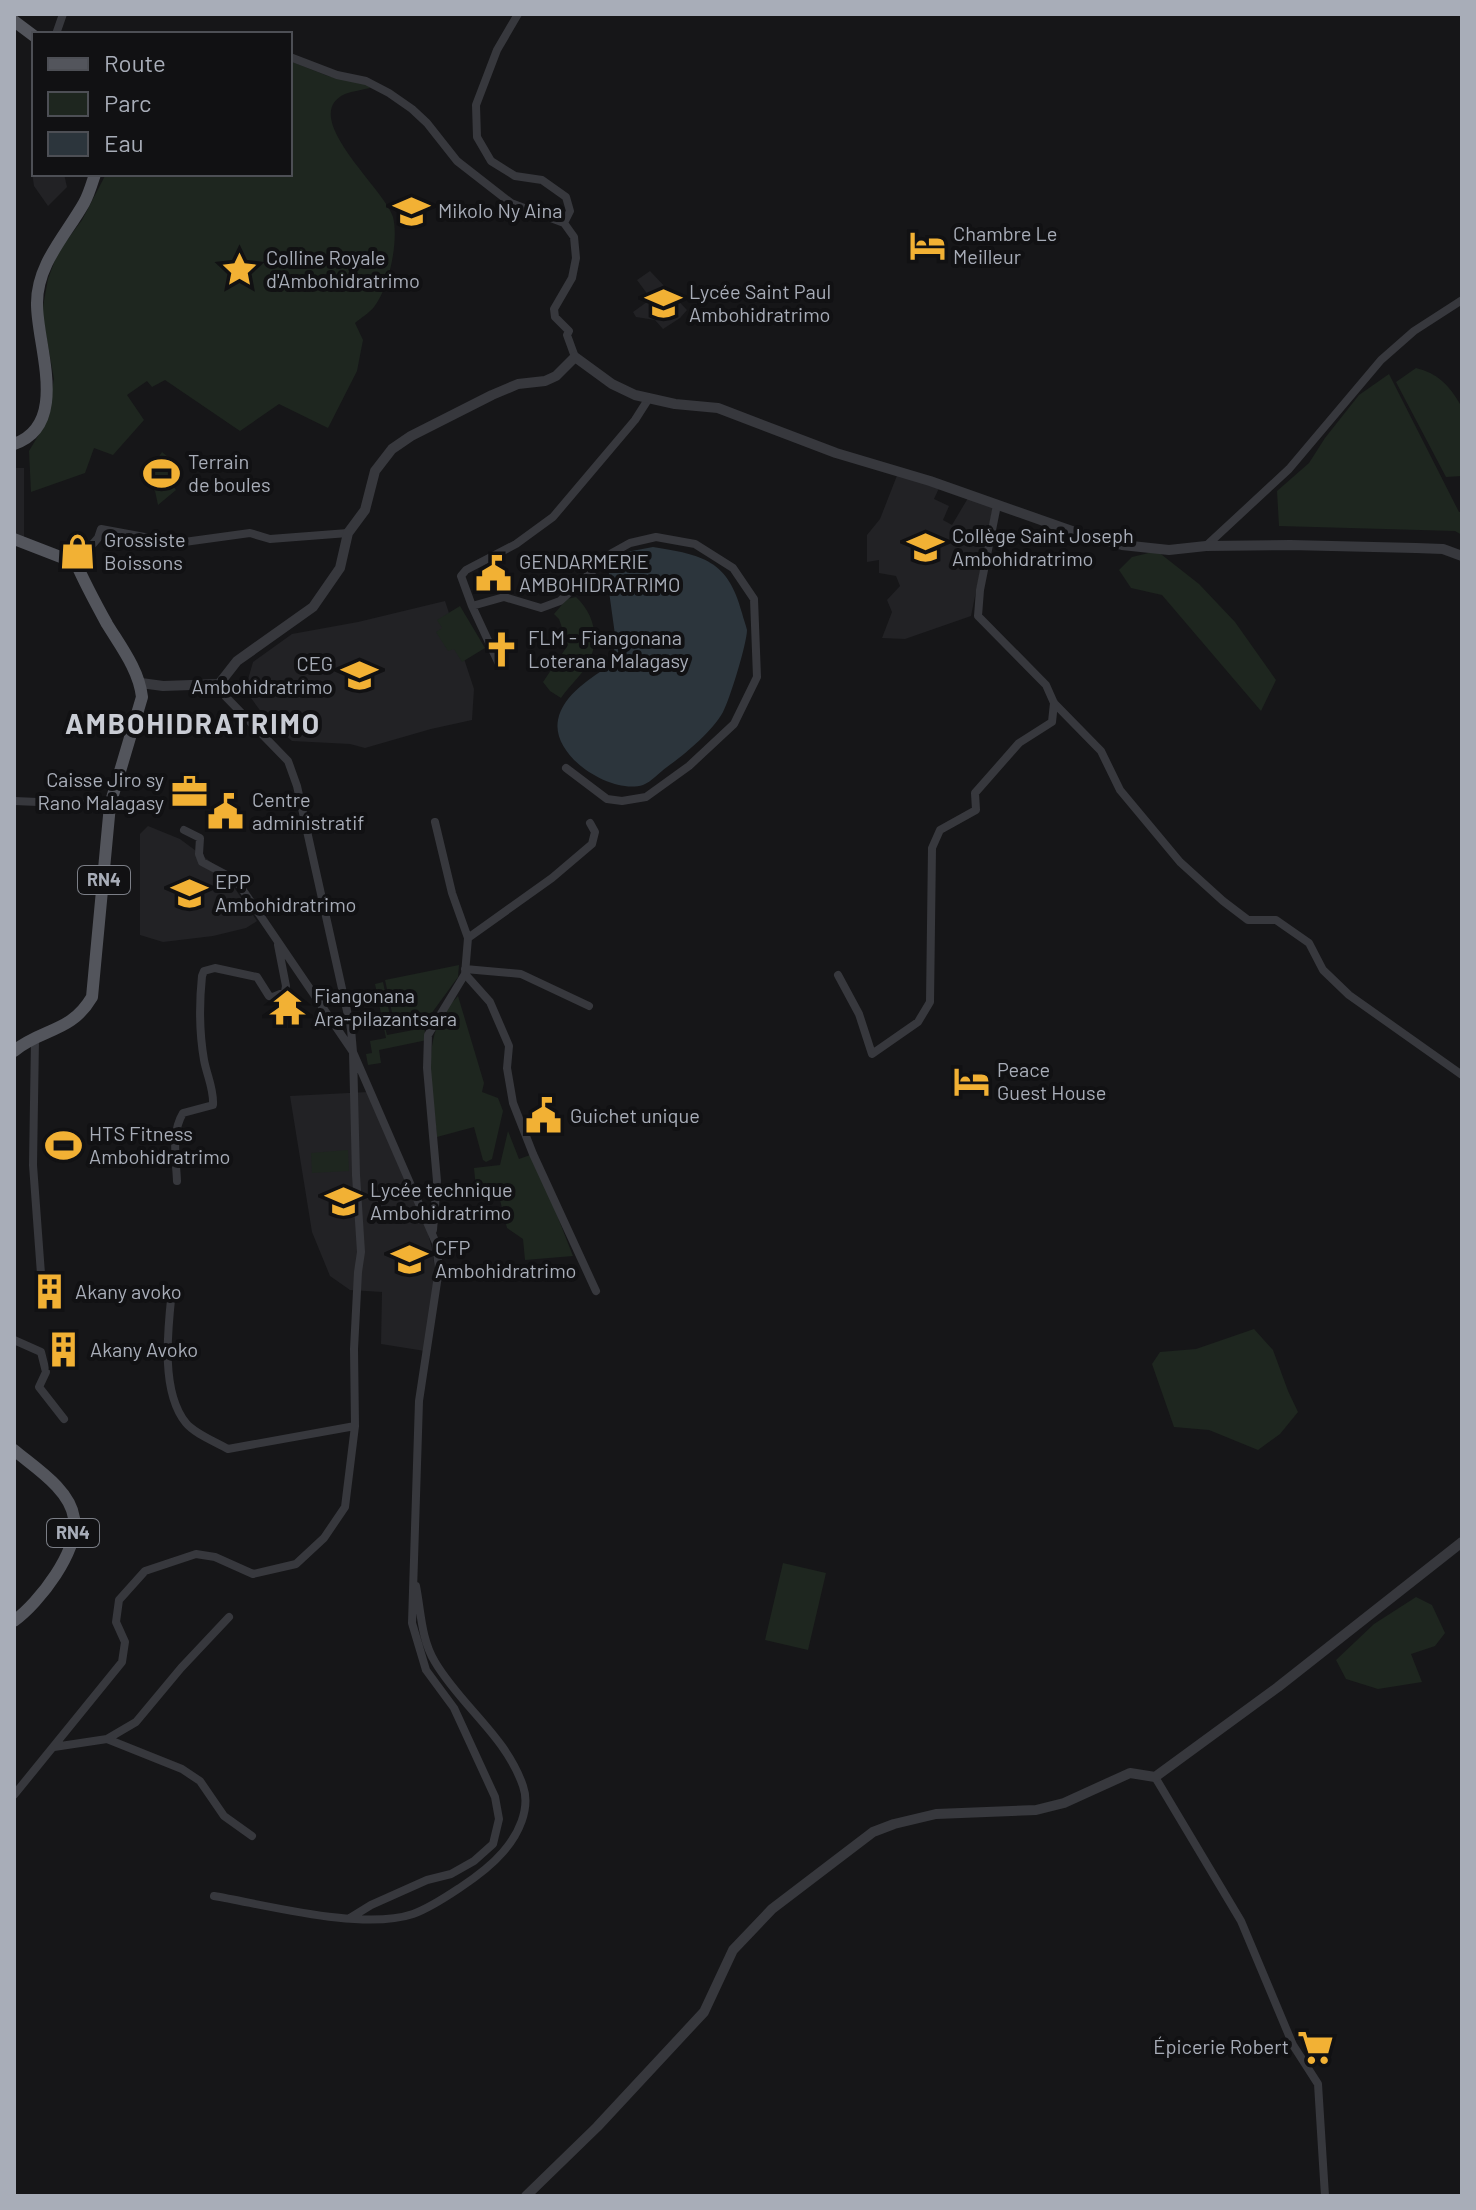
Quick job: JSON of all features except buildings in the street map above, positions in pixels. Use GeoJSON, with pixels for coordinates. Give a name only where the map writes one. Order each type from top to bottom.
{"type":"FeatureCollection","features":[{"type":"Feature","properties":{"kind":"main road"},"geometry":{"type":"LineString","coordinates":[[14,21],[32,34]]}},
{"type":"Feature","properties":{"kind":"main road"},"geometry":{"type":"LineString","coordinates":[[14,444],[32,432],[47,400],[47,375],[36,302],[41,277],[48,259],[85,202],[94,176]]}},
{"type":"Feature","properties":{"kind":"main road"},"geometry":{"type":"LineString","coordinates":[[14,539],[76,563],[95,603],[135,671],[142,690]]}},
{"type":"Feature","properties":{"kind":"main road","name":"RN4"},"geometry":{"type":"LineString","coordinates":[[14,1051],[68,1024],[92,997],[110,805],[142,690]]}},
{"type":"Feature","properties":{"kind":"main road","name":"RN4"},"geometry":{"type":"LineString","coordinates":[[14,1450],[55,1486],[66,1499],[74,1517],[68,1549],[48,1588],[31,1608],[14,1621]]}},
{"type":"Feature","properties":{"kind":"street"},"geometry":{"type":"LineString","coordinates":[[518,14],[497,50],[476,105],[477,137],[491,161],[515,176],[542,180],[566,197],[570,211],[564,223]]}},
{"type":"Feature","properties":{"kind":"street"},"geometry":{"type":"LineString","coordinates":[[292,58],[337,75],[366,81],[389,93],[427,123],[457,161],[511,203],[564,223],[574,237],[576,258],[572,278],[554,309],[555,317],[569,331],[567,335],[575,357],[612,384],[675,404],[718,408],[836,453],[930,481],[1089,537],[1137,548],[1416,548],[1443,549],[1462,556]]}},
{"type":"Feature","properties":{"kind":"street"},"geometry":{"type":"LineString","coordinates":[[1206,546],[1289,469],[1381,360],[1414,331],[1462,300]]}},
{"type":"Feature","properties":{"kind":"street"},"geometry":{"type":"LineString","coordinates":[[142,690],[219,684],[237,661],[313,607],[340,568],[348,533],[365,510],[375,471],[392,449],[411,436],[492,395],[518,384],[545,381],[556,376],[575,357]]}},
{"type":"Feature","properties":{"kind":"street"},"geometry":{"type":"LineString","coordinates":[[499,664],[461,576],[466,570],[516,544],[553,517],[635,420],[649,398]]}},
{"type":"Feature","properties":{"kind":"street"},"geometry":{"type":"LineString","coordinates":[[997,505],[980,590],[978,616],[1046,685],[1054,703],[1101,751],[1120,790],[1180,862],[1248,920],[1276,920],[1309,943],[1323,970],[1349,995],[1462,1075]]}},
{"type":"Feature","properties":{"kind":"street"},"geometry":{"type":"LineString","coordinates":[[76,563],[98,538],[101,529],[177,543],[250,533],[270,539],[348,533]]}},
{"type":"Feature","properties":{"kind":"street"},"geometry":{"type":"LineString","coordinates":[[472,606],[504,597],[541,608],[560,601],[612,553],[630,543],[656,537],[695,544],[733,568],[754,599],[757,677],[734,724],[689,766],[646,797],[622,801],[607,799],[566,768]]}},
{"type":"Feature","properties":{"kind":"street"},"geometry":{"type":"LineString","coordinates":[[14,1795],[122,1662],[125,1642],[116,1622],[119,1600],[145,1571],[196,1554],[215,1557],[253,1574],[296,1564],[324,1538],[345,1507],[355,1426],[354,1349],[361,1252],[351,1029],[288,761],[226,697],[219,684]]}},
{"type":"Feature","properties":{"kind":"street"},"geometry":{"type":"LineString","coordinates":[[838,975],[859,1014],[872,1054],[918,1022],[930,1002],[932,848],[940,830],[976,810],[975,793],[1019,743],[1052,722],[1054,703]]}},
{"type":"Feature","properties":{"kind":"street"},"geometry":{"type":"LineString","coordinates":[[14,801],[110,805]]}},
{"type":"Feature","properties":{"kind":"street"},"geometry":{"type":"LineString","coordinates":[[350,1918],[371,1905],[427,1880],[451,1874],[474,1861],[493,1844],[499,1819],[495,1797],[454,1708],[426,1670],[412,1623],[419,1401],[439,1269],[433,1233],[437,1181],[427,1068],[428,1035],[465,972],[468,938],[452,893],[435,822]]}},
{"type":"Feature","properties":{"kind":"street"},"geometry":{"type":"LineString","coordinates":[[468,938],[552,878],[592,844],[595,832],[590,823]]}},
{"type":"Feature","properties":{"kind":"street"},"geometry":{"type":"LineString","coordinates":[[184,830],[200,838],[202,862],[236,880],[353,1052],[433,1233]]}},
{"type":"Feature","properties":{"kind":"street"},"geometry":{"type":"LineString","coordinates":[[177,1181],[177,1123],[183,1113],[213,1105],[214,1093],[205,1064],[198,1020],[204,971],[215,968],[257,977],[269,996],[279,995],[285,992],[286,986],[277,943]]}},
{"type":"Feature","properties":{"kind":"street"},"geometry":{"type":"LineString","coordinates":[[465,972],[521,974],[589,1006]]}},
{"type":"Feature","properties":{"kind":"street"},"geometry":{"type":"LineString","coordinates":[[465,972],[490,1002],[509,1046],[507,1068],[513,1103],[596,1291]]}},
{"type":"Feature","properties":{"kind":"street"},"geometry":{"type":"LineString","coordinates":[[35,1039],[33,1165],[41,1274]]}},
{"type":"Feature","properties":{"kind":"street"},"geometry":{"type":"LineString","coordinates":[[172,1290],[167,1345],[172,1393],[187,1425],[228,1449],[355,1426]]}},
{"type":"Feature","properties":{"kind":"street"},"geometry":{"type":"LineString","coordinates":[[14,1340],[41,1352],[46,1372],[39,1387],[64,1419]]}},
{"type":"Feature","properties":{"kind":"street"},"geometry":{"type":"LineString","coordinates":[[526,2196],[597,2127],[704,2012],[733,1950],[772,1909],[873,1832],[936,1814],[1036,1810],[1064,1803],[1130,1773],[1155,1777],[1278,1687],[1462,1542]]}},
{"type":"Feature","properties":{"kind":"street"},"geometry":{"type":"LineString","coordinates":[[214,1896],[350,1918],[412,1915],[438,1902],[496,1861],[513,1840],[524,1816],[524,1790],[514,1763],[501,1742],[434,1660],[424,1636],[414,1577]]}},
{"type":"Feature","properties":{"kind":"street"},"geometry":{"type":"LineString","coordinates":[[53,1747],[107,1739],[136,1722],[229,1617]]}},
{"type":"Feature","properties":{"kind":"street"},"geometry":{"type":"LineString","coordinates":[[107,1739],[182,1769],[200,1781],[224,1816],[252,1836]]}},
{"type":"Feature","properties":{"kind":"street"},"geometry":{"type":"LineString","coordinates":[[1155,1777],[1241,1921],[1293,2045],[1318,2084],[1325,2196]]}},
{"type":"Feature","properties":{"kind":"shaded area"},"geometry":{"type":"Polygon","coordinates":[[[32,176],[64,176],[67,187],[48,206],[34,186],[32,176]]]}},
{"type":"Feature","properties":{"kind":"shaded area","name":"Lycée Saint Paul Ambohidratrimo"},"geometry":{"type":"Polygon","coordinates":[[[650,271],[687,310],[663,329],[655,320],[636,317],[633,312],[651,299],[637,280],[650,271]]]}},
{"type":"Feature","properties":{"kind":"shaded area"},"geometry":{"type":"Polygon","coordinates":[[[14,468],[24,468],[24,537],[14,534],[14,468]]]}},
{"type":"Feature","properties":{"kind":"shaded area","name":"Collège Saint Joseph Ambohidratrimo"},"geometry":{"type":"Polygon","coordinates":[[[898,473],[940,486],[934,499],[949,506],[943,520],[952,525],[968,498],[993,507],[971,616],[905,639],[882,638],[892,612],[887,600],[900,586],[896,576],[879,573],[879,560],[867,562],[867,535],[880,519],[898,473]]]}},
{"type":"Feature","properties":{"kind":"shaded area","name":"CEG Ambohidratrimo"},"geometry":{"type":"Polygon","coordinates":[[[445,601],[474,689],[472,720],[365,748],[350,744],[292,741],[265,717],[245,690],[253,662],[292,634],[445,601]]]}},
{"type":"Feature","properties":{"kind":"shaded area","name":"EPP Ambohidratrimo"},"geometry":{"type":"Polygon","coordinates":[[[148,826],[180,839],[223,871],[257,921],[246,928],[213,936],[163,942],[140,935],[140,834],[148,826]]]}},
{"type":"Feature","properties":{"kind":"shaded area","name":"Lycée technique Ambohidratrimo"},"geometry":{"type":"Polygon","coordinates":[[[368,1092],[426,1225],[432,1249],[435,1270],[425,1351],[381,1344],[382,1292],[350,1290],[330,1276],[312,1232],[290,1096],[368,1092]]]}},
{"type":"Feature","properties":{"kind":"green space"},"geometry":{"type":"Polygon","coordinates":[[[292,62],[328,76],[366,84],[370,88],[345,94],[333,104],[331,119],[348,153],[393,217],[394,251],[379,299],[355,323],[363,340],[357,371],[328,428],[279,404],[240,431],[165,380],[152,387],[147,381],[127,395],[144,420],[113,455],[94,448],[85,473],[31,492],[29,451],[44,426],[54,379],[42,312],[48,279],[58,252],[82,220],[105,176],[292,176],[292,62]]]}},
{"type":"Feature","properties":{"kind":"green space"},"geometry":{"type":"Polygon","coordinates":[[[1416,368],[1447,386],[1460,404],[1462,400],[1462,476],[1446,477],[1396,382],[1416,368]]]}},
{"type":"Feature","properties":{"kind":"green space"},"geometry":{"type":"Polygon","coordinates":[[[1389,374],[1459,512],[1462,512],[1462,535],[1455,531],[1279,526],[1277,491],[1309,463],[1359,395],[1389,374]]]}},
{"type":"Feature","properties":{"kind":"green space","name":"Terrain de boules"},"geometry":{"type":"Polygon","coordinates":[[[162,452],[181,468],[171,483],[176,490],[158,505],[155,491],[143,480],[162,452]]]}},
{"type":"Feature","properties":{"kind":"green space"},"geometry":{"type":"Polygon","coordinates":[[[1157,551],[1199,584],[1235,622],[1276,680],[1261,711],[1162,595],[1131,588],[1119,570],[1132,557],[1157,551]]]}},
{"type":"Feature","properties":{"kind":"green space"},"geometry":{"type":"Polygon","coordinates":[[[576,597],[591,619],[594,644],[586,666],[561,698],[543,682],[568,645],[559,619],[554,614],[567,599],[576,597]]]}},
{"type":"Feature","properties":{"kind":"green space"},"geometry":{"type":"Polygon","coordinates":[[[460,606],[485,648],[462,662],[454,649],[448,651],[436,632],[442,628],[437,620],[460,606]]]}},
{"type":"Feature","properties":{"kind":"green space"},"geometry":{"type":"Polygon","coordinates":[[[459,965],[458,977],[431,1014],[394,1022],[385,980],[459,965]]]}},
{"type":"Feature","properties":{"kind":"green space"},"geometry":{"type":"Polygon","coordinates":[[[383,982],[391,1021],[384,1023],[387,1035],[424,1028],[427,1040],[379,1050],[381,1063],[368,1065],[366,1054],[372,1053],[370,1041],[386,1038],[375,984],[383,982]]]}},
{"type":"Feature","properties":{"kind":"green space"},"geometry":{"type":"Polygon","coordinates":[[[458,996],[484,1083],[482,1092],[498,1098],[503,1111],[492,1159],[486,1162],[474,1127],[437,1137],[431,1075],[432,1044],[442,1016],[458,996]]]}},
{"type":"Feature","properties":{"kind":"green space"},"geometry":{"type":"Polygon","coordinates":[[[508,1131],[519,1159],[533,1154],[573,1256],[525,1260],[523,1239],[507,1228],[499,1196],[476,1189],[474,1168],[500,1165],[508,1131]]]}},
{"type":"Feature","properties":{"kind":"green space"},"geometry":{"type":"Polygon","coordinates":[[[348,1150],[349,1171],[312,1173],[311,1153],[348,1150]]]}},
{"type":"Feature","properties":{"kind":"green space"},"geometry":{"type":"Polygon","coordinates":[[[1254,1329],[1273,1350],[1298,1412],[1280,1434],[1258,1450],[1209,1430],[1174,1427],[1152,1364],[1160,1352],[1196,1349],[1254,1329]]]}},
{"type":"Feature","properties":{"kind":"green space"},"geometry":{"type":"Polygon","coordinates":[[[783,1563],[826,1573],[808,1650],[765,1640],[783,1563]]]}},
{"type":"Feature","properties":{"kind":"green space"},"geometry":{"type":"Polygon","coordinates":[[[1416,1597],[1432,1605],[1445,1633],[1435,1646],[1411,1654],[1422,1682],[1378,1689],[1346,1679],[1336,1660],[1374,1624],[1416,1597]]]}},
{"type":"Feature","properties":{"kind":"water"},"geometry":{"type":"Polygon","coordinates":[[[653,547],[699,557],[721,571],[736,595],[747,630],[734,684],[718,720],[698,742],[652,779],[643,785],[630,787],[600,778],[573,759],[558,734],[558,720],[572,695],[611,664],[616,642],[607,577],[621,553],[653,547]]]}},
{"type":"Feature","properties":{"kind":"place","name":"Mikolo Ny Aina"},"geometry":{"type":"Point","coordinates":[412,211]}},
{"type":"Feature","properties":{"kind":"place","name":"Chambre Le Meilleur"},"geometry":{"type":"Point","coordinates":[927,246]}},
{"type":"Feature","properties":{"kind":"place","name":"Colline Royale d'Ambohidratrimo"},"geometry":{"type":"Point","coordinates":[240,270]}},
{"type":"Feature","properties":{"kind":"place","name":"Lycée Saint Paul Ambohidratrimo"},"geometry":{"type":"Point","coordinates":[663,303]}},
{"type":"Feature","properties":{"kind":"place","name":"Terrain de boules"},"geometry":{"type":"Point","coordinates":[162,474]}},
{"type":"Feature","properties":{"kind":"place","name":"Collège Saint Joseph Ambohidratrimo"},"geometry":{"type":"Point","coordinates":[926,547]}},
{"type":"Feature","properties":{"kind":"place","name":"Grossiste Boissons"},"geometry":{"type":"Point","coordinates":[78,551]}},
{"type":"Feature","properties":{"kind":"place","name":"GENDARMERIE AMBOHIDRATRIMO"},"geometry":{"type":"Point","coordinates":[493,573]}},
{"type":"Feature","properties":{"kind":"place","name":"FLM - Fiangonana Loterana Malagasy"},"geometry":{"type":"Point","coordinates":[502,649]}},
{"type":"Feature","properties":{"kind":"place","name":"CEG Ambohidratrimo"},"geometry":{"type":"Point","coordinates":[359,676]}},
{"type":"Feature","properties":{"kind":"place","name":"Caisse Jiro sy Rano Malagasy"},"geometry":{"type":"Point","coordinates":[190,792]}},
{"type":"Feature","properties":{"kind":"place","name":"Centre administratif"},"geometry":{"type":"Point","coordinates":[226,811]}},
{"type":"Feature","properties":{"kind":"place","name":"EPP Ambohidratrimo"},"geometry":{"type":"Point","coordinates":[189,893]}},
{"type":"Feature","properties":{"kind":"place","name":"Fiangonana Ara-pilazantsara"},"geometry":{"type":"Point","coordinates":[288,1007]}},
{"type":"Feature","properties":{"kind":"place","name":"Peace Guest House"},"geometry":{"type":"Point","coordinates":[971,1082]}},
{"type":"Feature","properties":{"kind":"place","name":"Guichet unique"},"geometry":{"type":"Point","coordinates":[544,1116]}},
{"type":"Feature","properties":{"kind":"place","name":"HTS Fitness Ambohidratrimo"},"geometry":{"type":"Point","coordinates":[63,1146]}},
{"type":"Feature","properties":{"kind":"place","name":"Lycée technique Ambohidratrimo"},"geometry":{"type":"Point","coordinates":[344,1202]}},
{"type":"Feature","properties":{"kind":"place","name":"CFP Ambohidratrimo"},"geometry":{"type":"Point","coordinates":[409,1260]}},
{"type":"Feature","properties":{"kind":"place","name":"Akany avoko"},"geometry":{"type":"Point","coordinates":[49,1292]}},
{"type":"Feature","properties":{"kind":"place","name":"Akany Avoko"},"geometry":{"type":"Point","coordinates":[64,1350]}},
{"type":"Feature","properties":{"kind":"place","name":"Épicerie Robert"},"geometry":{"type":"Point","coordinates":[1315,2047]}},
{"type":"Feature","properties":{"kind":"district","name":"AMBOHIDRATRIMO"},"geometry":{"type":"Point","coordinates":[193,724]}}]}
